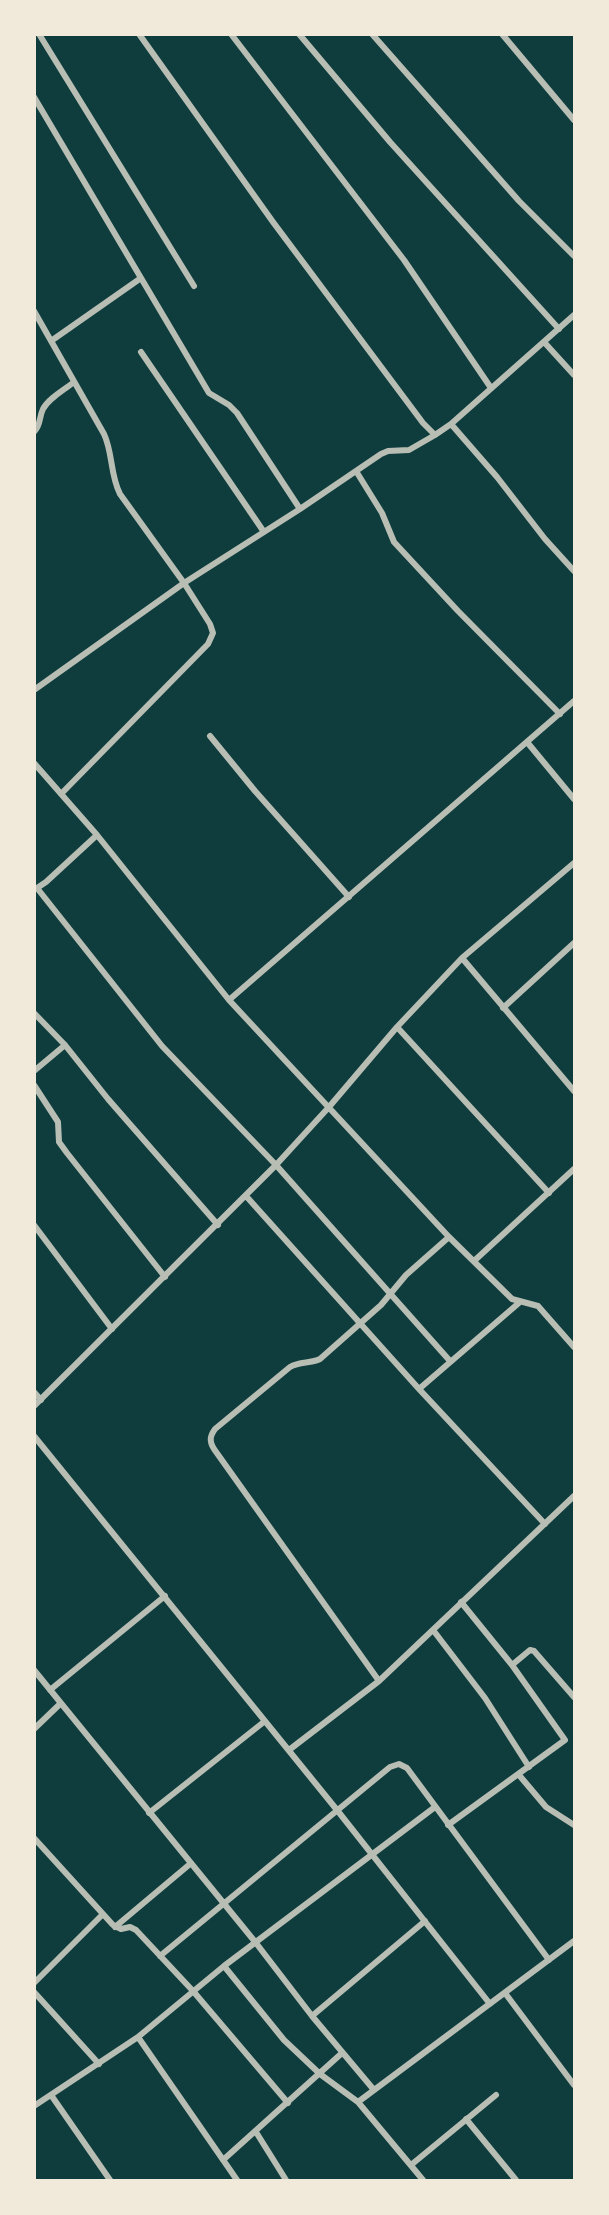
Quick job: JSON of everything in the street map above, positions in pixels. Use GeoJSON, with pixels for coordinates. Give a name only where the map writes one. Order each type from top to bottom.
{"type":"FeatureCollection","features":[{"type":"Feature","properties":{"kind":"street"},"geometry":{"type":"LineString","coordinates":[[39,34],[194,286]]}},
{"type":"Feature","properties":{"kind":"street"},"geometry":{"type":"LineString","coordinates":[[139,34],[398,390],[435,435]]}},
{"type":"Feature","properties":{"kind":"street"},"geometry":{"type":"LineString","coordinates":[[231,34],[404,261],[492,388]]}},
{"type":"Feature","properties":{"kind":"street"},"geometry":{"type":"LineString","coordinates":[[299,34],[390,142],[559,329]]}},
{"type":"Feature","properties":{"kind":"street"},"geometry":{"type":"LineString","coordinates":[[372,34],[519,201],[574,256]]}},
{"type":"Feature","properties":{"kind":"street"},"geometry":{"type":"LineString","coordinates":[[502,34],[574,120]]}},
{"type":"Feature","properties":{"kind":"street"},"geometry":{"type":"LineString","coordinates":[[34,97],[112,225],[209,393],[229,405],[237,413],[300,509]]}},
{"type":"Feature","properties":{"kind":"street"},"geometry":{"type":"LineString","coordinates":[[51,341],[141,278]]}},
{"type":"Feature","properties":{"kind":"street"},"geometry":{"type":"LineString","coordinates":[[34,311],[108,442],[114,478],[120,494],[184,583],[213,630],[211,641],[61,794]]}},
{"type":"Feature","properties":{"kind":"street"},"geometry":{"type":"LineString","coordinates":[[34,690],[184,583],[381,454],[388,451],[409,450],[451,424],[574,315]]}},
{"type":"Feature","properties":{"kind":"street"},"geometry":{"type":"LineString","coordinates":[[544,342],[574,375]]}},
{"type":"Feature","properties":{"kind":"street"},"geometry":{"type":"LineString","coordinates":[[141,352],[264,532]]}},
{"type":"Feature","properties":{"kind":"street"},"geometry":{"type":"LineString","coordinates":[[34,432],[40,424],[43,409],[50,400],[74,382]]}},
{"type":"Feature","properties":{"kind":"street"},"geometry":{"type":"LineString","coordinates":[[451,424],[574,571]]}},
{"type":"Feature","properties":{"kind":"street"},"geometry":{"type":"LineString","coordinates":[[356,471],[382,513],[394,542],[458,611],[560,714]]}},
{"type":"Feature","properties":{"kind":"street"},"geometry":{"type":"LineString","coordinates":[[229,1000],[574,701]]}},
{"type":"Feature","properties":{"kind":"street"},"geometry":{"type":"LineString","coordinates":[[210,736],[255,791],[349,897]]}},
{"type":"Feature","properties":{"kind":"street"},"geometry":{"type":"LineString","coordinates":[[527,742],[574,799]]}},
{"type":"Feature","properties":{"kind":"street"},"geometry":{"type":"LineString","coordinates":[[34,763],[97,835],[229,1000],[449,1237],[508,1296],[520,1302],[538,1306],[574,1347]]}},
{"type":"Feature","properties":{"kind":"street"},"geometry":{"type":"LineString","coordinates":[[97,835],[54,875],[35,888],[162,1046],[276,1165],[450,1361]]}},
{"type":"Feature","properties":{"kind":"street"},"geometry":{"type":"LineString","coordinates":[[34,1406],[276,1165],[397,1027],[462,958],[574,863]]}},
{"type":"Feature","properties":{"kind":"street"},"geometry":{"type":"LineString","coordinates":[[503,1008],[574,943]]}},
{"type":"Feature","properties":{"kind":"street"},"geometry":{"type":"LineString","coordinates":[[462,958],[574,1091]]}},
{"type":"Feature","properties":{"kind":"street"},"geometry":{"type":"LineString","coordinates":[[34,1013],[65,1045],[108,1099],[218,1225]]}},
{"type":"Feature","properties":{"kind":"street"},"geometry":{"type":"LineString","coordinates":[[397,1027],[549,1193]]}},
{"type":"Feature","properties":{"kind":"street"},"geometry":{"type":"LineString","coordinates":[[34,1071],[65,1045]]}},
{"type":"Feature","properties":{"kind":"street"},"geometry":{"type":"LineString","coordinates":[[34,1085],[58,1122],[59,1142],[165,1276]]}},
{"type":"Feature","properties":{"kind":"street"},"geometry":{"type":"LineString","coordinates":[[474,1261],[574,1169]]}},
{"type":"Feature","properties":{"kind":"street"},"geometry":{"type":"LineString","coordinates":[[246,1196],[419,1389],[545,1524]]}},
{"type":"Feature","properties":{"kind":"street"},"geometry":{"type":"LineString","coordinates":[[34,1225],[112,1329]]}},
{"type":"Feature","properties":{"kind":"street"},"geometry":{"type":"LineString","coordinates":[[379,1681],[210,1442],[215,1429],[290,1367],[299,1363],[310,1364],[320,1359],[381,1305],[406,1275],[449,1237]]}},
{"type":"Feature","properties":{"kind":"street"},"geometry":{"type":"LineString","coordinates":[[419,1389],[520,1302]]}},
{"type":"Feature","properties":{"kind":"street"},"geometry":{"type":"LineString","coordinates":[[34,1392],[41,1400]]}},
{"type":"Feature","properties":{"kind":"street"},"geometry":{"type":"LineString","coordinates":[[34,1436],[265,1720],[490,2004]]}},
{"type":"Feature","properties":{"kind":"street"},"geometry":{"type":"LineString","coordinates":[[289,1750],[379,1681],[574,1496]]}},
{"type":"Feature","properties":{"kind":"street"},"geometry":{"type":"LineString","coordinates":[[50,1689],[165,1596]]}},
{"type":"Feature","properties":{"kind":"street"},"geometry":{"type":"LineString","coordinates":[[448,1825],[565,1740],[512,1665],[461,1602]]}},
{"type":"Feature","properties":{"kind":"street"},"geometry":{"type":"LineString","coordinates":[[433,1630],[485,1698],[529,1767]]}},
{"type":"Feature","properties":{"kind":"street"},"geometry":{"type":"LineString","coordinates":[[512,1665],[530,1650],[534,1651],[574,1697]]}},
{"type":"Feature","properties":{"kind":"street"},"geometry":{"type":"LineString","coordinates":[[34,1670],[374,2090]]}},
{"type":"Feature","properties":{"kind":"street"},"geometry":{"type":"LineString","coordinates":[[34,1729],[61,1703]]}},
{"type":"Feature","properties":{"kind":"street"},"geometry":{"type":"LineString","coordinates":[[149,1813],[265,1720]]}},
{"type":"Feature","properties":{"kind":"street"},"geometry":{"type":"LineString","coordinates":[[160,1956],[390,1767],[399,1764],[407,1768],[549,1960]]}},
{"type":"Feature","properties":{"kind":"street"},"geometry":{"type":"LineString","coordinates":[[519,1775],[546,1807],[574,1825]]}},
{"type":"Feature","properties":{"kind":"street"},"geometry":{"type":"LineString","coordinates":[[34,2106],[138,2037],[193,1990],[435,1807]]}},
{"type":"Feature","properties":{"kind":"street"},"geometry":{"type":"LineString","coordinates":[[34,1838],[115,1927],[133,1928],[193,1990],[288,2103]]}},
{"type":"Feature","properties":{"kind":"street"},"geometry":{"type":"LineString","coordinates":[[115,1927],[190,1864]]}},
{"type":"Feature","properties":{"kind":"street"},"geometry":{"type":"LineString","coordinates":[[34,1983],[103,1914]]}},
{"type":"Feature","properties":{"kind":"street"},"geometry":{"type":"LineString","coordinates":[[312,2016],[425,1921]]}},
{"type":"Feature","properties":{"kind":"street"},"geometry":{"type":"LineString","coordinates":[[358,2102],[574,1941]]}},
{"type":"Feature","properties":{"kind":"street"},"geometry":{"type":"LineString","coordinates":[[224,1966],[284,2040],[320,2074],[358,2102],[423,2181]]}},
{"type":"Feature","properties":{"kind":"street"},"geometry":{"type":"LineString","coordinates":[[34,1992],[99,2064]]}},
{"type":"Feature","properties":{"kind":"street"},"geometry":{"type":"LineString","coordinates":[[505,1993],[574,2085]]}},
{"type":"Feature","properties":{"kind":"street"},"geometry":{"type":"LineString","coordinates":[[138,2037],[237,2181]]}},
{"type":"Feature","properties":{"kind":"street"},"geometry":{"type":"LineString","coordinates":[[223,2160],[342,2053]]}},
{"type":"Feature","properties":{"kind":"street"},"geometry":{"type":"LineString","coordinates":[[51,2095],[110,2181]]}},
{"type":"Feature","properties":{"kind":"street"},"geometry":{"type":"LineString","coordinates":[[411,2165],[496,2095]]}},
{"type":"Feature","properties":{"kind":"street"},"geometry":{"type":"LineString","coordinates":[[466,2119],[516,2180]]}},
{"type":"Feature","properties":{"kind":"street"},"geometry":{"type":"LineString","coordinates":[[256,2132],[286,2181]]}}]}
